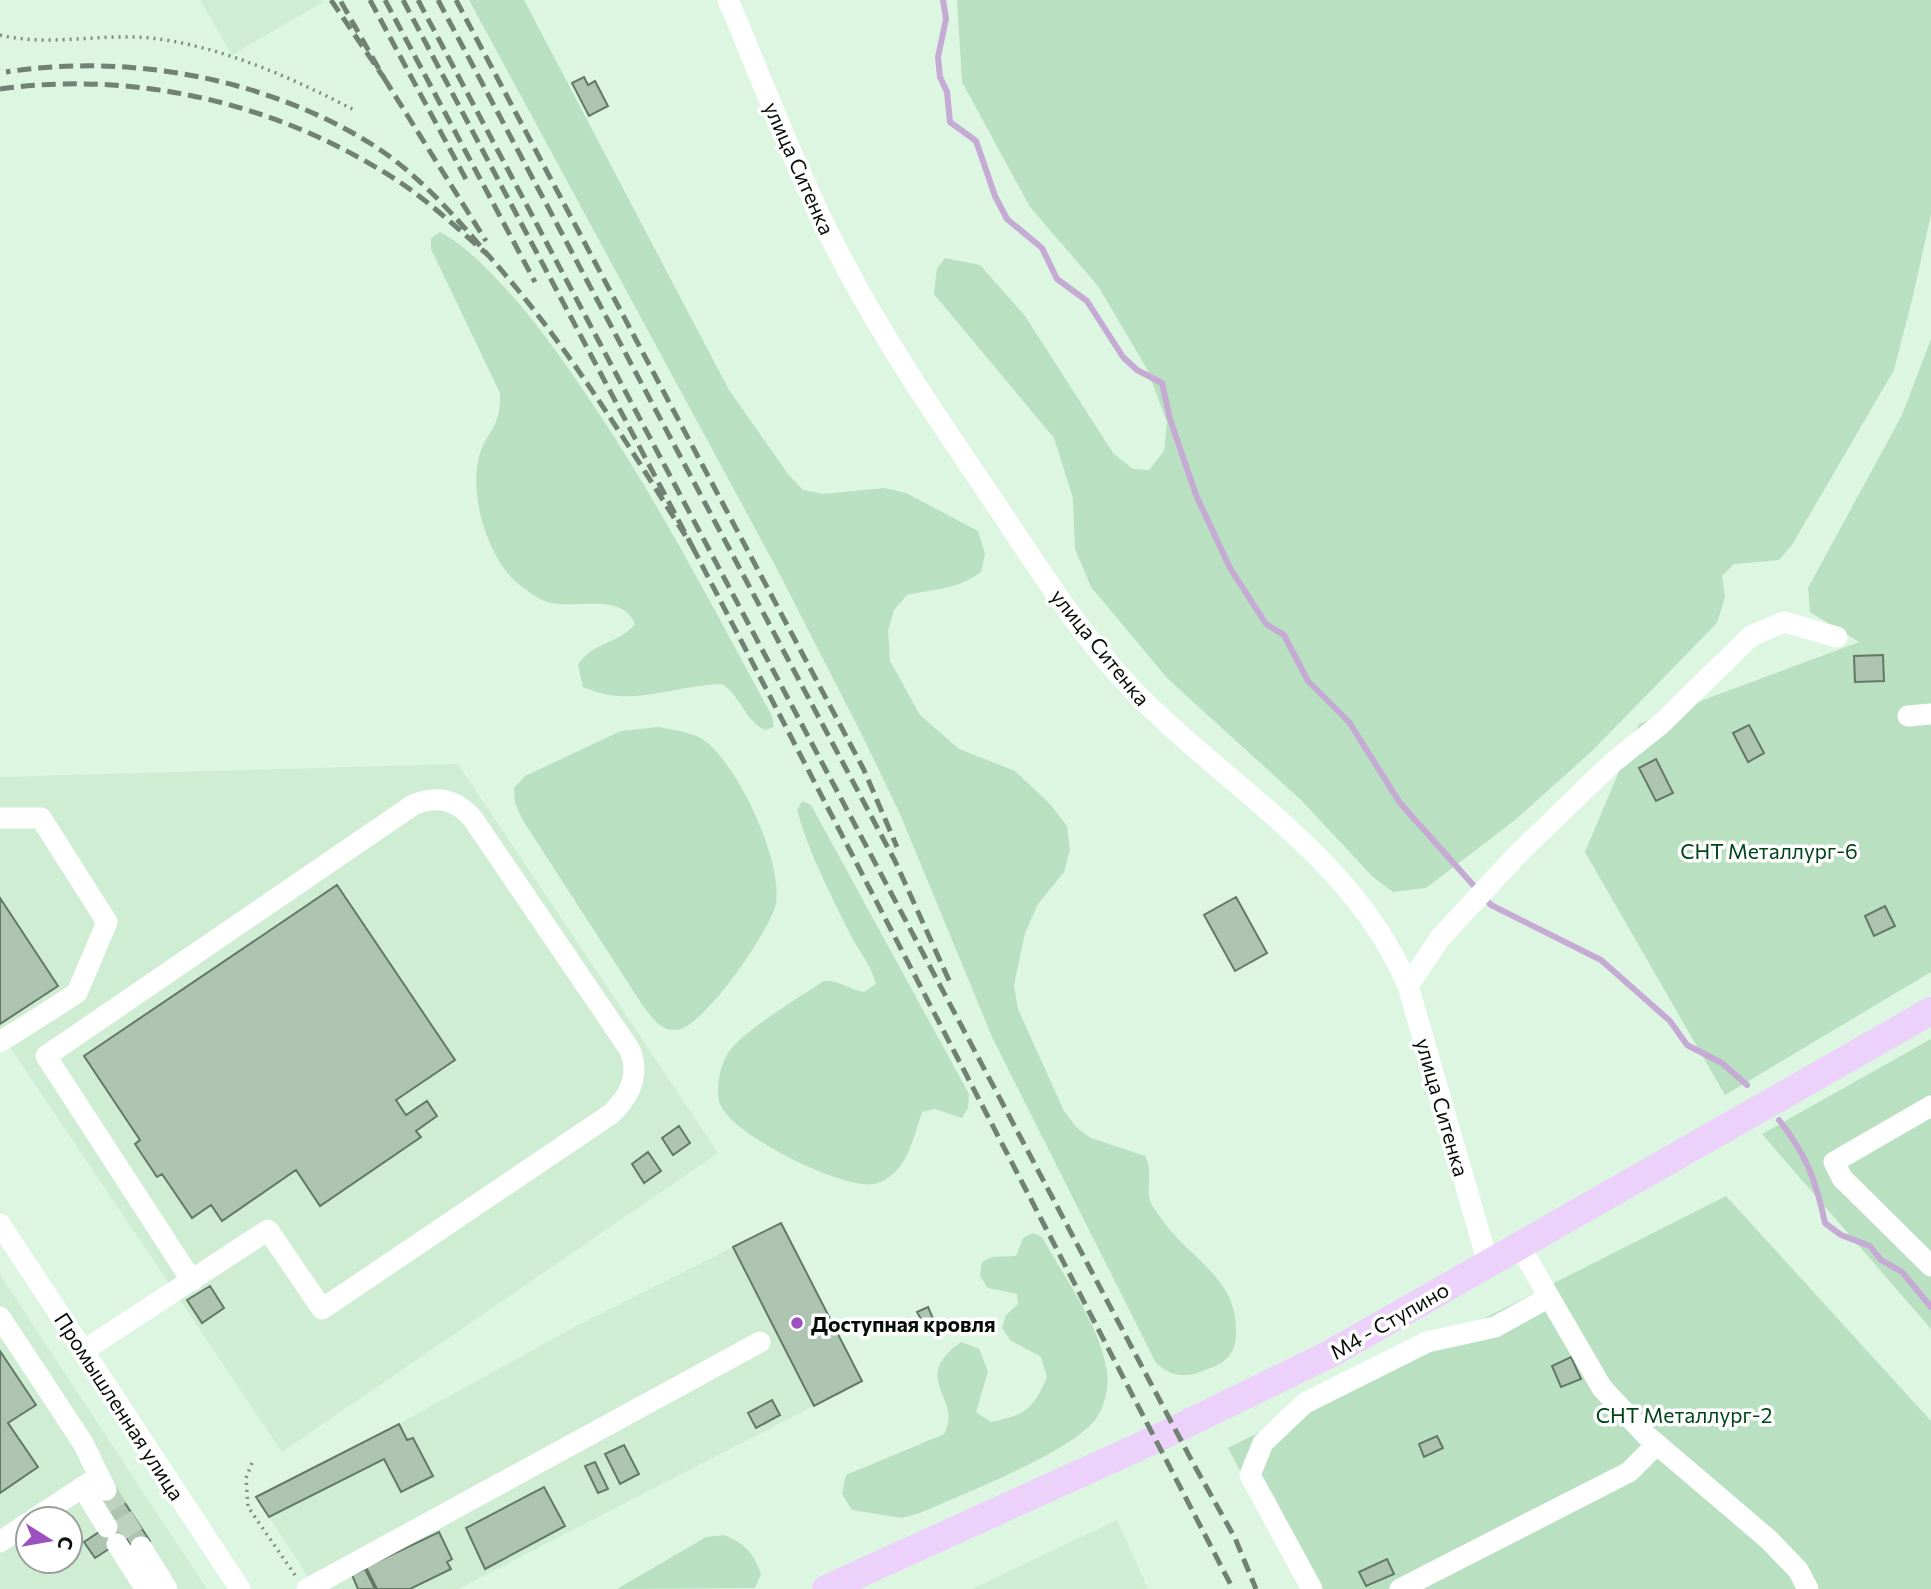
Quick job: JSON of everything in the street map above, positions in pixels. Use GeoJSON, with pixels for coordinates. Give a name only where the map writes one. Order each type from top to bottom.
{"type":"FeatureCollection","features":[{"type":"Feature","properties":{"kind":"main road","name":"М4 - Ступино"},"geometry":{"type":"LineString","coordinates":[[826,1589],[1235,1401],[1328,1355],[1931,1011]]}},
{"type":"Feature","properties":{"kind":"street","name":"улица Ситенка"},"geometry":{"type":"LineString","coordinates":[[728,0],[824,226],[845,266],[890,345],[1050,584],[1090,640],[1143,701],[1173,731],[1270,810],[1353,897],[1398,963],[1408,986],[1488,1263]]}},
{"type":"Feature","properties":{"kind":"street"},"geometry":{"type":"LineString","coordinates":[[1408,986],[1440,938],[1516,856],[1611,764],[1661,724],[1751,636],[1784,622],[1837,637]]}},
{"type":"Feature","properties":{"kind":"street"},"geometry":{"type":"LineString","coordinates":[[1908,716],[1931,714]]}},
{"type":"Feature","properties":{"kind":"street"},"geometry":{"type":"LineString","coordinates":[[83,1351],[192,1281],[268,1230],[322,1309],[611,1114],[630,1092],[635,1069],[630,1050],[473,819],[452,802],[426,799],[413,805],[46,1056],[192,1281]]}},
{"type":"Feature","properties":{"kind":"street"},"geometry":{"type":"LineString","coordinates":[[0,818],[41,818],[107,922],[77,993],[0,1042]]}},
{"type":"Feature","properties":{"kind":"street"},"geometry":{"type":"LineString","coordinates":[[1931,1107],[1834,1162],[1842,1178],[1931,1266]]}},
{"type":"Feature","properties":{"kind":"street","name":"Промышленная улица"},"geometry":{"type":"LineString","coordinates":[[0,1224],[240,1589]]}},
{"type":"Feature","properties":{"kind":"street"},"geometry":{"type":"LineString","coordinates":[[1519,1245],[1602,1388],[1657,1444],[1768,1539],[1798,1570],[1808,1589]]}},
{"type":"Feature","properties":{"kind":"street"},"geometry":{"type":"LineString","coordinates":[[1312,1589],[1250,1475],[1264,1443],[1306,1403],[1427,1342],[1495,1327],[1549,1297]]}},
{"type":"Feature","properties":{"kind":"street"},"geometry":{"type":"LineString","coordinates":[[0,1317],[83,1443],[112,1535],[156,1583]]}},
{"type":"Feature","properties":{"kind":"street"},"geometry":{"type":"LineString","coordinates":[[302,1584],[760,1342]]}},
{"type":"Feature","properties":{"kind":"street"},"geometry":{"type":"LineString","coordinates":[[1400,1589],[1629,1472],[1657,1444]]}},
{"type":"Feature","properties":{"kind":"street"},"geometry":{"type":"LineString","coordinates":[[58,1505],[95,1484]]}},
{"type":"Feature","properties":{"kind":"street"},"geometry":{"type":"LineString","coordinates":[[141,1547],[156,1583]]}},
{"type":"Feature","properties":{"kind":"path"},"geometry":{"type":"LineString","coordinates":[[0,35],[32,40],[130,37],[176,43],[280,74],[356,111]]}},
{"type":"Feature","properties":{"kind":"path"},"geometry":{"type":"LineString","coordinates":[[251,1463],[246,1478],[248,1507],[302,1584]]}},
{"type":"Feature","properties":{"kind":"shaded area"},"geometry":{"type":"Polygon","coordinates":[[[200,0],[321,0],[323,2],[232,55],[200,0]]]}},
{"type":"Feature","properties":{"kind":"shaded area"},"geometry":{"type":"Polygon","coordinates":[[[458,764],[718,1153],[282,1452],[0,1032],[0,777],[458,764]]]}},
{"type":"Feature","properties":{"kind":"shaded area"},"geometry":{"type":"Polygon","coordinates":[[[781,1223],[862,1381],[458,1589],[316,1589],[256,1497],[399,1424],[576,1326],[781,1223]]]}},
{"type":"Feature","properties":{"kind":"shaded area"},"geometry":{"type":"Polygon","coordinates":[[[0,1275],[207,1589],[0,1589],[0,1275]]]}},
{"type":"Feature","properties":{"kind":"shaded area"},"geometry":{"type":"Polygon","coordinates":[[[1117,1520],[1148,1589],[972,1589],[1117,1520]]]}},
{"type":"Feature","properties":{"kind":"green space"},"geometry":{"type":"Polygon","coordinates":[[[469,0],[524,0],[729,390],[788,474],[803,490],[823,494],[884,488],[906,493],[978,531],[985,554],[981,572],[955,585],[907,595],[894,610],[888,631],[890,661],[920,715],[959,749],[1015,771],[1050,804],[1067,826],[1070,850],[1064,872],[1038,904],[1025,933],[1014,985],[1018,1009],[1064,1111],[1077,1128],[1091,1138],[1145,1156],[1149,1168],[1149,1197],[1153,1208],[1174,1235],[1211,1271],[1230,1298],[1235,1315],[1235,1342],[1230,1355],[1221,1363],[1200,1372],[1182,1375],[1167,1371],[1156,1363],[993,1039],[900,814],[862,735],[777,569],[469,0]]]}},
{"type":"Feature","properties":{"kind":"green space"},"geometry":{"type":"Polygon","coordinates":[[[957,0],[1931,0],[1931,215],[1894,370],[1792,545],[1779,560],[1734,564],[1722,576],[1725,597],[1717,623],[1591,752],[1515,820],[1426,888],[1393,892],[1373,877],[1301,800],[1168,679],[1091,587],[1075,549],[1073,498],[1054,438],[934,294],[937,268],[945,258],[980,265],[1025,316],[1113,453],[1133,469],[1149,470],[1164,451],[1167,422],[1147,369],[1098,286],[1030,207],[962,82],[957,0]]]}},
{"type":"Feature","properties":{"kind":"green space"},"geometry":{"type":"Polygon","coordinates":[[[440,232],[468,251],[508,291],[545,336],[589,399],[624,452],[689,564],[772,716],[774,727],[765,730],[758,726],[722,684],[636,696],[601,693],[583,687],[578,665],[584,657],[622,636],[635,624],[628,613],[607,604],[567,604],[542,600],[516,582],[506,571],[489,541],[479,506],[477,472],[482,447],[496,422],[500,393],[431,249],[431,238],[440,232]]]}},
{"type":"Feature","properties":{"kind":"green space","name":"СНТ Металлург-6"},"geometry":{"type":"Polygon","coordinates":[[[1931,339],[1931,972],[1725,1095],[1585,852],[1639,724],[1859,642],[1810,612],[1808,588],[1902,415],[1931,339]]]}},
{"type":"Feature","properties":{"kind":"green space"},"geometry":{"type":"Polygon","coordinates":[[[659,727],[698,737],[721,757],[757,818],[773,864],[776,885],[776,903],[772,916],[734,976],[702,1014],[688,1026],[676,1030],[661,1026],[643,1006],[522,819],[515,803],[514,788],[525,776],[621,731],[659,727]]]}},
{"type":"Feature","properties":{"kind":"green space"},"geometry":{"type":"Polygon","coordinates":[[[802,801],[811,805],[969,1094],[968,1108],[962,1118],[935,1109],[922,1112],[912,1144],[901,1165],[885,1180],[874,1184],[838,1178],[787,1157],[742,1128],[726,1114],[719,1101],[718,1083],[725,1060],[733,1047],[756,1026],[824,981],[864,992],[876,984],[814,858],[797,810],[802,801]]]}},
{"type":"Feature","properties":{"kind":"green space"},"geometry":{"type":"Polygon","coordinates":[[[1931,1039],[1931,1329],[1762,1134],[1931,1039]]]}},
{"type":"Feature","properties":{"kind":"green space","name":"СНТ Металлург-2"},"geometry":{"type":"Polygon","coordinates":[[[1726,1196],[1931,1421],[1931,1589],[1302,1589],[1228,1448],[1726,1196]]]}},
{"type":"Feature","properties":{"kind":"green space"},"geometry":{"type":"Polygon","coordinates":[[[1033,1233],[1042,1237],[1070,1284],[1102,1349],[1107,1385],[1103,1405],[1097,1417],[1085,1430],[1043,1457],[920,1513],[902,1518],[852,1510],[842,1494],[846,1475],[944,1434],[948,1410],[940,1389],[939,1367],[946,1355],[961,1342],[979,1349],[988,1371],[976,1412],[991,1422],[1020,1413],[1037,1397],[1047,1377],[1041,1357],[1010,1340],[1002,1328],[1006,1315],[1018,1304],[1017,1294],[988,1288],[980,1276],[982,1262],[992,1257],[1016,1256],[1023,1238],[1033,1233]]]}},
{"type":"Feature","properties":{"kind":"green space"},"geometry":{"type":"Polygon","coordinates":[[[724,1535],[743,1545],[755,1560],[761,1574],[755,1588],[617,1589],[706,1537],[724,1535]]]}},
{"type":"Feature","properties":{"kind":"building"},"geometry":{"type":"Polygon","coordinates":[[[584,77],[588,85],[595,81],[608,106],[589,116],[572,83],[584,77]]]}},
{"type":"Feature","properties":{"kind":"building"},"geometry":{"type":"Polygon","coordinates":[[[1883,655],[1884,681],[1855,682],[1854,656],[1883,655]]]}},
{"type":"Feature","properties":{"kind":"building"},"geometry":{"type":"Polygon","coordinates":[[[1749,725],[1764,753],[1748,762],[1733,733],[1749,725]]]}},
{"type":"Feature","properties":{"kind":"building"},"geometry":{"type":"Polygon","coordinates":[[[1656,759],[1673,793],[1656,801],[1639,768],[1656,759]]]}},
{"type":"Feature","properties":{"kind":"building"},"geometry":{"type":"Polygon","coordinates":[[[337,885],[455,1060],[396,1100],[406,1115],[427,1101],[437,1116],[416,1131],[421,1137],[320,1206],[296,1170],[222,1221],[211,1205],[192,1218],[162,1174],[157,1177],[135,1144],[140,1140],[84,1056],[337,885]]]}},
{"type":"Feature","properties":{"kind":"building"},"geometry":{"type":"Polygon","coordinates":[[[1236,897],[1267,953],[1235,971],[1204,915],[1236,897]]]}},
{"type":"Feature","properties":{"kind":"building"},"geometry":{"type":"Polygon","coordinates":[[[0,898],[58,986],[0,1024],[0,898]]]}},
{"type":"Feature","properties":{"kind":"building"},"geometry":{"type":"Polygon","coordinates":[[[1885,906],[1895,926],[1874,936],[1865,916],[1885,906]]]}},
{"type":"Feature","properties":{"kind":"building"},"geometry":{"type":"Polygon","coordinates":[[[679,1126],[690,1143],[673,1155],[662,1138],[679,1126]]]}},
{"type":"Feature","properties":{"kind":"building"},"geometry":{"type":"Polygon","coordinates":[[[648,1152],[661,1171],[644,1183],[632,1164],[648,1152]]]}},
{"type":"Feature","properties":{"kind":"building"},"geometry":{"type":"Polygon","coordinates":[[[781,1223],[862,1381],[814,1406],[733,1247],[781,1223]]]}},
{"type":"Feature","properties":{"kind":"building"},"geometry":{"type":"Polygon","coordinates":[[[210,1286],[224,1308],[202,1323],[187,1300],[210,1286]]]}},
{"type":"Feature","properties":{"kind":"building"},"geometry":{"type":"Polygon","coordinates":[[[928,1307],[935,1323],[925,1327],[917,1312],[928,1307]]]}},
{"type":"Feature","properties":{"kind":"building"},"geometry":{"type":"Polygon","coordinates":[[[0,1351],[36,1405],[8,1423],[38,1467],[0,1493],[0,1351]]]}},
{"type":"Feature","properties":{"kind":"building"},"geometry":{"type":"Polygon","coordinates":[[[1571,1357],[1581,1379],[1561,1387],[1552,1366],[1571,1357]]]}},
{"type":"Feature","properties":{"kind":"building"},"geometry":{"type":"Polygon","coordinates":[[[772,1400],[780,1415],[756,1428],[748,1413],[772,1400]]]}},
{"type":"Feature","properties":{"kind":"building"},"geometry":{"type":"Polygon","coordinates":[[[399,1424],[407,1440],[413,1438],[433,1476],[401,1492],[384,1459],[269,1517],[256,1497],[399,1424]]]}},
{"type":"Feature","properties":{"kind":"building"},"geometry":{"type":"Polygon","coordinates":[[[1437,1436],[1443,1448],[1424,1457],[1419,1444],[1437,1436]]]}},
{"type":"Feature","properties":{"kind":"building"},"geometry":{"type":"Polygon","coordinates":[[[624,1445],[639,1474],[620,1484],[605,1454],[624,1445]]]}},
{"type":"Feature","properties":{"kind":"building"},"geometry":{"type":"Polygon","coordinates":[[[595,1462],[608,1489],[598,1493],[585,1466],[595,1462]]]}},
{"type":"Feature","properties":{"kind":"building"},"geometry":{"type":"Polygon","coordinates":[[[113,1485],[150,1541],[134,1551],[126,1538],[95,1558],[84,1542],[114,1522],[97,1496],[113,1485]]]}},
{"type":"Feature","properties":{"kind":"building"},"geometry":{"type":"Polygon","coordinates":[[[544,1487],[565,1526],[485,1569],[466,1528],[544,1487]]]}},
{"type":"Feature","properties":{"kind":"building"},"geometry":{"type":"Polygon","coordinates":[[[439,1532],[452,1559],[447,1562],[451,1569],[410,1589],[377,1589],[366,1567],[439,1532]]]}},
{"type":"Feature","properties":{"kind":"building"},"geometry":{"type":"Polygon","coordinates":[[[1387,1559],[1394,1574],[1366,1586],[1359,1572],[1387,1559]]]}},
{"type":"Feature","properties":{"kind":"building"},"geometry":{"type":"Polygon","coordinates":[[[365,1569],[375,1589],[358,1589],[352,1575],[365,1569]]]}},
{"type":"Feature","properties":{"kind":"waterway"},"geometry":{"type":"LineString","coordinates":[[943,0],[946,19],[938,57],[940,77],[947,92],[950,122],[976,141],[995,196],[1007,219],[1042,248],[1057,279],[1087,301],[1123,357],[1137,370],[1162,383],[1170,419],[1196,495],[1230,568],[1266,624],[1284,635],[1308,681],[1349,722],[1400,803],[1491,905],[1601,960],[1670,1021],[1687,1045],[1722,1063],[1747,1085]]}},
{"type":"Feature","properties":{"kind":"waterway"},"geometry":{"type":"LineString","coordinates":[[1779,1120],[1809,1168],[1825,1223],[1841,1235],[1870,1246],[1881,1260],[1902,1272],[1931,1307]]}},
{"type":"Feature","properties":{"kind":"tunnel"},"geometry":{"type":"LineString","coordinates":[[106,1490],[141,1547]]}},
{"type":"Feature","properties":{"kind":"railway"},"geometry":{"type":"LineString","coordinates":[[331,0],[384,78],[340,0]]}},
{"type":"Feature","properties":{"kind":"railway"},"geometry":{"type":"LineString","coordinates":[[370,0],[468,183]]}},
{"type":"Feature","properties":{"kind":"railway"},"geometry":{"type":"LineString","coordinates":[[385,0],[535,282]]}},
{"type":"Feature","properties":{"kind":"railway"},"geometry":{"type":"LineString","coordinates":[[403,0],[692,546],[571,360],[488,255]]}},
{"type":"Feature","properties":{"kind":"railway"},"geometry":{"type":"LineString","coordinates":[[418,0],[1235,1538],[1256,1589]]}},
{"type":"Feature","properties":{"kind":"railway"},"geometry":{"type":"LineString","coordinates":[[438,0],[895,861],[952,987]]}},
{"type":"Feature","properties":{"kind":"railway"},"geometry":{"type":"LineString","coordinates":[[456,0],[864,770],[897,847]]}},
{"type":"Feature","properties":{"kind":"railway"},"geometry":{"type":"LineString","coordinates":[[0,89],[52,84],[156,89],[257,113],[306,131],[353,154],[398,181],[433,207],[488,255],[435,196],[389,156],[332,122],[288,103],[243,87],[148,69],[53,67],[6,72]]}},
{"type":"Feature","properties":{"kind":"railway"},"geometry":{"type":"LineString","coordinates":[[384,78],[486,241]]}},
{"type":"Feature","properties":{"kind":"railway"},"geometry":{"type":"LineString","coordinates":[[692,546],[1233,1589]]}},
{"type":"Feature","properties":{"kind":"place","name":"Доступная кровля"},"geometry":{"type":"Point","coordinates":[797,1323]}}]}
